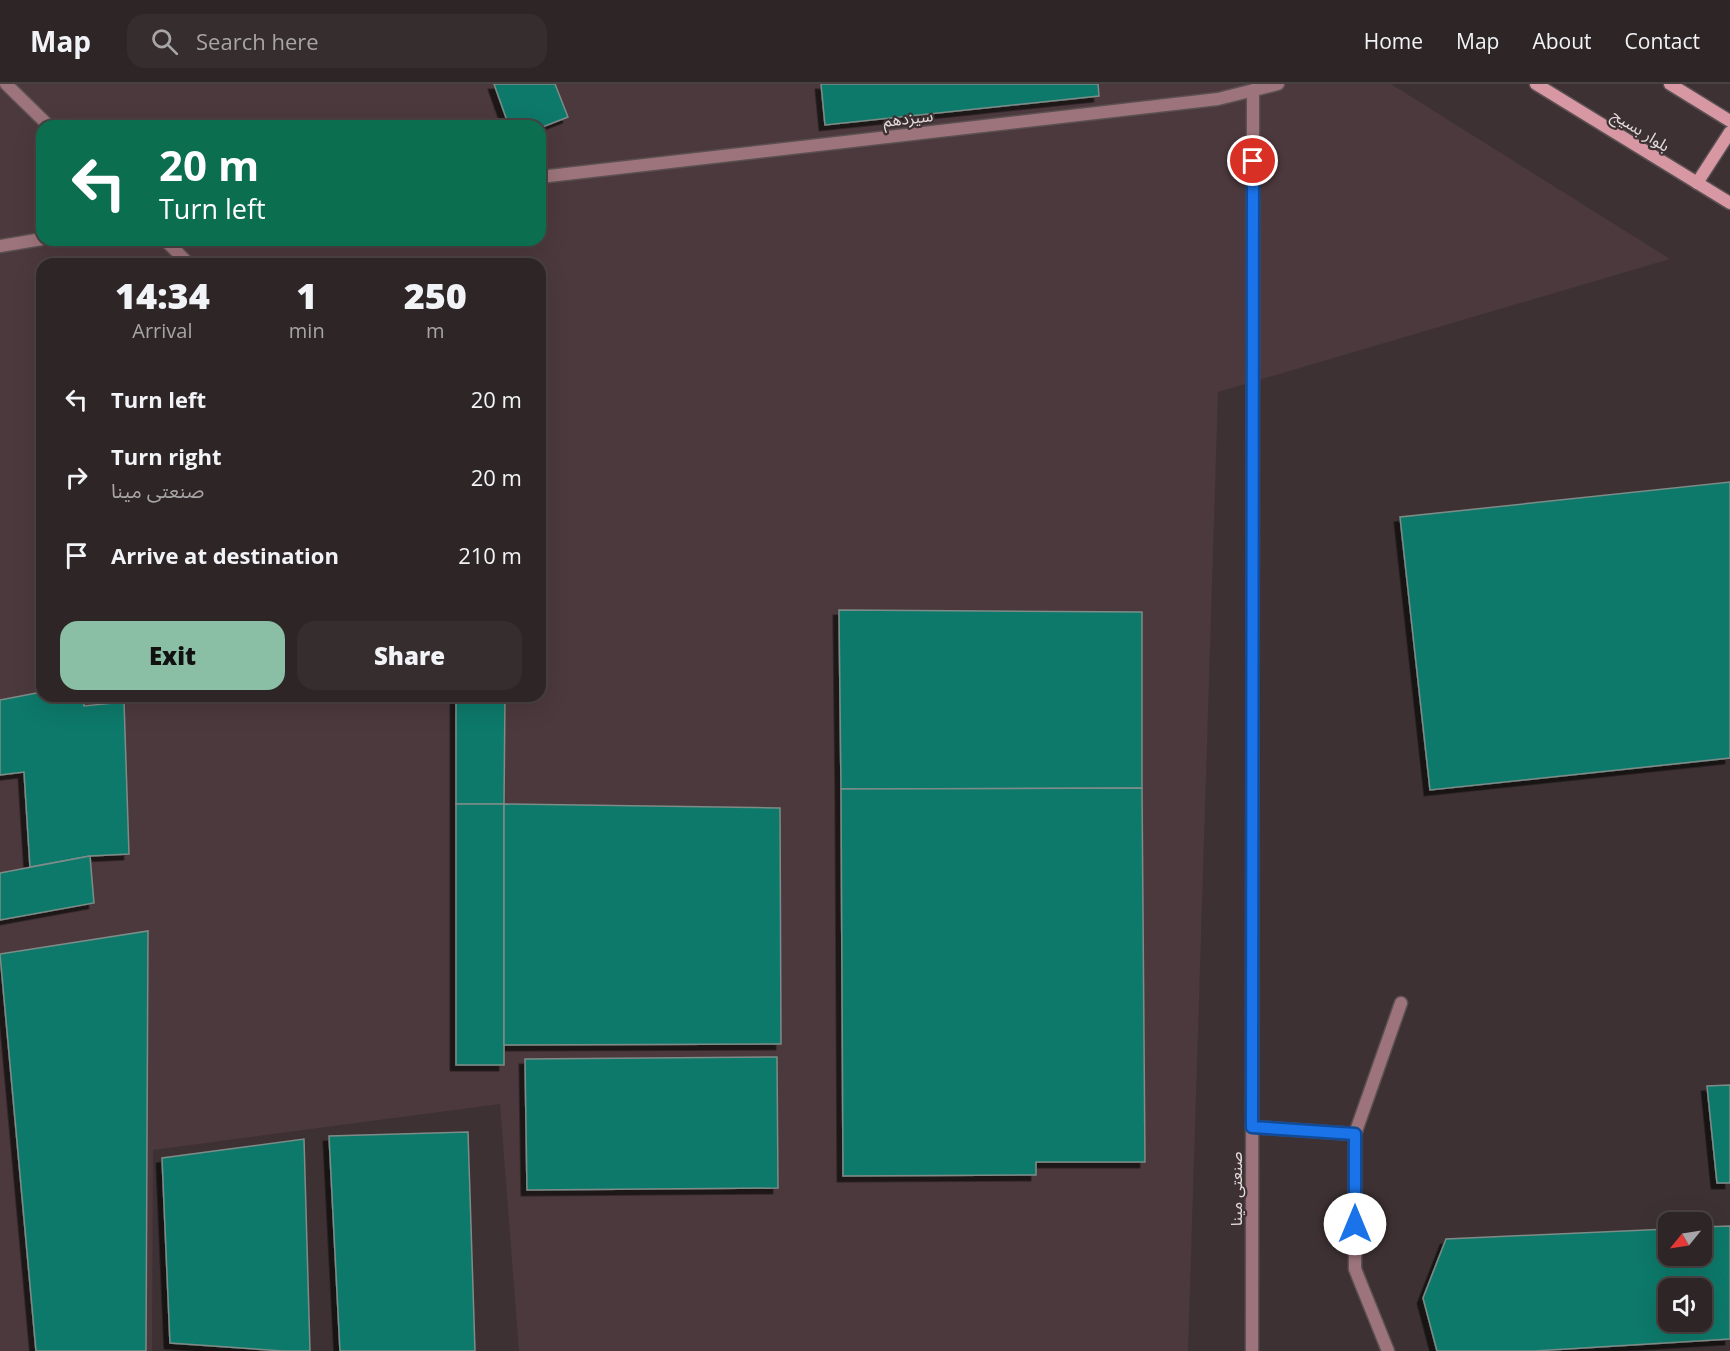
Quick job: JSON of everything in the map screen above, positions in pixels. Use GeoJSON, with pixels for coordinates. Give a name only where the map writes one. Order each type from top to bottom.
{"type":"FeatureCollection","features":[{"type":"Feature","properties":{"kind":"main road","name":"بلوار بسیج"},"geometry":{"type":"LineString","coordinates":[[1536,84],[1730,203]]}},
{"type":"Feature","properties":{"kind":"main road"},"geometry":{"type":"LineString","coordinates":[[1670,84],[1730,121]]}},
{"type":"Feature","properties":{"kind":"main road"},"geometry":{"type":"LineString","coordinates":[[1697,183],[1730,132]]}},
{"type":"Feature","properties":{"kind":"street"},"geometry":{"type":"LineString","coordinates":[[6,84],[43,120]]}},
{"type":"Feature","properties":{"kind":"street","name":"سیزدهم"},"geometry":{"type":"LineString","coordinates":[[546,176],[1218,99],[1278,84]]}},
{"type":"Feature","properties":{"kind":"street","name":"صنعتی مینا"},"geometry":{"type":"LineString","coordinates":[[1252,1351],[1253,90]]}},
{"type":"Feature","properties":{"kind":"street"},"geometry":{"type":"LineString","coordinates":[[0,246],[36,240]]}},
{"type":"Feature","properties":{"kind":"street"},"geometry":{"type":"LineString","coordinates":[[171,246],[183,258]]}},
{"type":"Feature","properties":{"kind":"street"},"geometry":{"type":"LineString","coordinates":[[1388,1351],[1355,1269],[1355,1134],[1401,1003]]}},
{"type":"Feature","properties":{"kind":"street"},"geometry":{"type":"LineString","coordinates":[[1252,1127],[1355,1134]]}},
{"type":"Feature","properties":{"kind":"shaded area"},"geometry":{"type":"Polygon","coordinates":[[[0,84],[1391,84],[1670,259],[1218,392],[1188,1351],[519,1351],[500,1104],[153,1150],[152,1351],[0,1351],[0,84]]]}},
{"type":"Feature","properties":{"kind":"building"},"geometry":{"type":"Polygon","coordinates":[[[494,84],[555,84],[568,117],[546,126],[546,120],[507,120],[494,84]]]}},
{"type":"Feature","properties":{"kind":"building"},"geometry":{"type":"Polygon","coordinates":[[[821,84],[1098,84],[1099,96],[825,125],[821,84]]]}},
{"type":"Feature","properties":{"kind":"building"},"geometry":{"type":"Polygon","coordinates":[[[1730,482],[1730,758],[1430,790],[1400,517],[1730,482]]]}},
{"type":"Feature","properties":{"kind":"building"},"geometry":{"type":"Polygon","coordinates":[[[839,610],[1142,612],[1142,788],[841,789],[839,610]]]}},
{"type":"Feature","properties":{"kind":"building"},"geometry":{"type":"Polygon","coordinates":[[[36,693],[36,702],[84,702],[84,706],[124,702],[129,854],[90,856],[30,867],[24,772],[0,775],[0,700],[36,693]]]}},
{"type":"Feature","properties":{"kind":"building"},"geometry":{"type":"Polygon","coordinates":[[[456,702],[505,702],[504,804],[456,804],[456,702]]]}},
{"type":"Feature","properties":{"kind":"building"},"geometry":{"type":"Polygon","coordinates":[[[1142,788],[1145,1162],[1036,1162],[1036,1175],[843,1176],[841,789],[1142,788]]]}},
{"type":"Feature","properties":{"kind":"building"},"geometry":{"type":"Polygon","coordinates":[[[456,804],[504,804],[504,1065],[456,1065],[456,804]]]}},
{"type":"Feature","properties":{"kind":"building"},"geometry":{"type":"Polygon","coordinates":[[[504,804],[780,808],[781,1044],[504,1045],[504,804]]]}},
{"type":"Feature","properties":{"kind":"building"},"geometry":{"type":"Polygon","coordinates":[[[90,856],[94,903],[0,920],[0,873],[90,856]]]}},
{"type":"Feature","properties":{"kind":"building"},"geometry":{"type":"Polygon","coordinates":[[[148,931],[146,1351],[36,1351],[0,954],[148,931]]]}},
{"type":"Feature","properties":{"kind":"building"},"geometry":{"type":"Polygon","coordinates":[[[777,1057],[778,1188],[527,1190],[525,1059],[777,1057]]]}},
{"type":"Feature","properties":{"kind":"building"},"geometry":{"type":"Polygon","coordinates":[[[1730,1085],[1730,1183],[1717,1183],[1707,1086],[1730,1085]]]}},
{"type":"Feature","properties":{"kind":"building"},"geometry":{"type":"Polygon","coordinates":[[[468,1132],[475,1351],[340,1351],[329,1136],[468,1132]]]}},
{"type":"Feature","properties":{"kind":"building"},"geometry":{"type":"Polygon","coordinates":[[[304,1139],[310,1351],[170,1343],[162,1158],[304,1139]]]}},
{"type":"Feature","properties":{"kind":"building"},"geometry":{"type":"Polygon","coordinates":[[[1730,1226],[1730,1339],[1534,1351],[1437,1351],[1423,1298],[1446,1239],[1658,1229],[1658,1266],[1712,1266],[1712,1227],[1730,1226]]]}},
{"type":"Feature","properties":{"kind":"route"},"geometry":{"type":"LineString","coordinates":[[1253,161],[1252,1127],[1355,1134],[1355,1224]]}}]}
